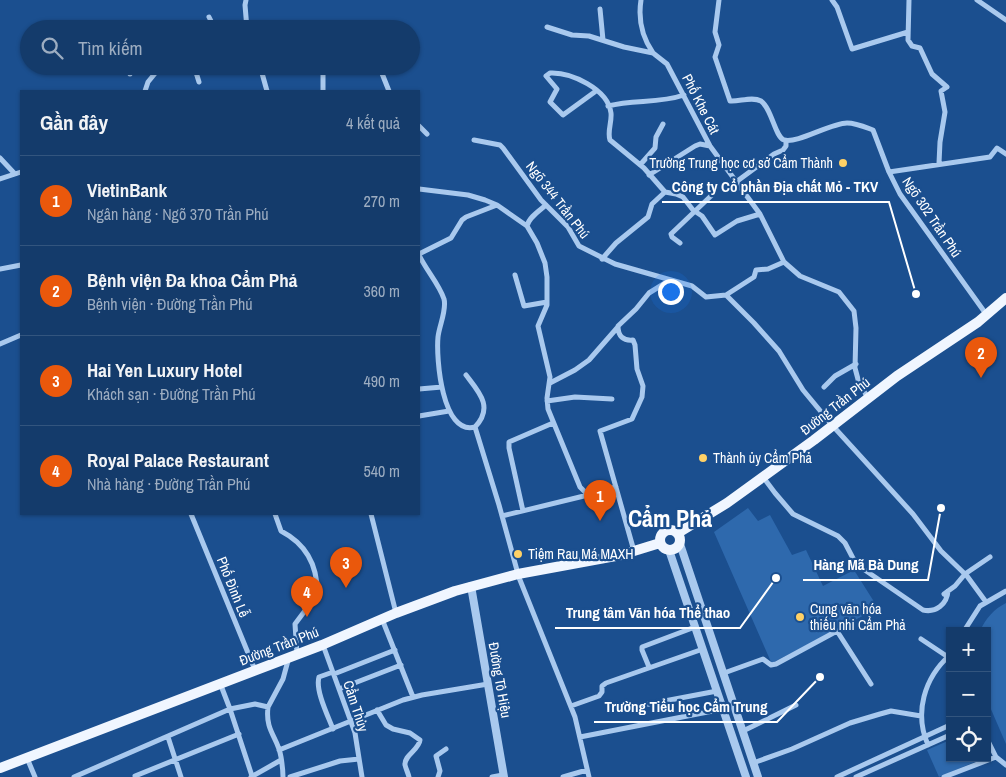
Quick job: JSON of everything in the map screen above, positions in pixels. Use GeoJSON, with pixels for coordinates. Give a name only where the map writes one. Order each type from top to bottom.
{"type":"FeatureCollection","features":[{"type":"Feature","properties":{"kind":"main road","name":"Đường Trần Phú"},"geometry":{"type":"LineString","coordinates":[[678,534],[720,508],[896,376],[978,322],[1006,298]]}},
{"type":"Feature","properties":{"kind":"main road"},"geometry":{"type":"LineString","coordinates":[[667,530],[676,531],[678,534],[680,544],[676,549],[669,550],[660,543],[662,534],[667,530]]}},
{"type":"Feature","properties":{"kind":"main road","name":"Đường Trần Phú"},"geometry":{"type":"LineString","coordinates":[[0,768],[322,645],[396,613],[471,586],[621,555],[660,543]]}},
{"type":"Feature","properties":{"kind":"street"},"geometry":{"type":"LineString","coordinates":[[246,0],[246,20]]}},
{"type":"Feature","properties":{"kind":"street"},"geometry":{"type":"LineString","coordinates":[[637,50],[645,42],[640,19],[641,0]]}},
{"type":"Feature","properties":{"kind":"street"},"geometry":{"type":"LineString","coordinates":[[719,0],[714,32],[719,45],[715,57],[728,98],[730,101],[760,101],[772,118],[779,135],[786,141],[786,146],[783,150],[774,154],[736,182]]}},
{"type":"Feature","properties":{"kind":"street"},"geometry":{"type":"LineString","coordinates":[[832,0],[852,49],[908,32]]}},
{"type":"Feature","properties":{"kind":"street"},"geometry":{"type":"LineString","coordinates":[[909,0],[908,40],[910,44],[920,48],[932,74],[947,88],[941,92],[945,112],[939,163]]}},
{"type":"Feature","properties":{"kind":"street"},"geometry":{"type":"LineString","coordinates":[[977,0],[1006,20]]}},
{"type":"Feature","properties":{"kind":"street"},"geometry":{"type":"LineString","coordinates":[[600,9],[603,40]]}},
{"type":"Feature","properties":{"kind":"street"},"geometry":{"type":"LineString","coordinates":[[547,27],[572,35],[589,36],[653,53]]}},
{"type":"Feature","properties":{"kind":"street","name":"Phố Khe Cát"},"geometry":{"type":"LineString","coordinates":[[645,42],[653,53],[667,64],[710,146],[760,214],[784,262],[800,276],[839,292],[848,301],[855,316],[855,368],[859,383],[868,398]]}},
{"type":"Feature","properties":{"kind":"street"},"geometry":{"type":"LineString","coordinates":[[596,91],[563,115],[550,102],[557,89],[546,76],[550,73],[568,75],[596,91],[604,98],[610,113],[609,138],[640,165],[665,192],[683,197],[702,216],[715,235],[736,221],[760,214]]}},
{"type":"Feature","properties":{"kind":"street"},"geometry":{"type":"LineString","coordinates":[[145,90],[148,82],[154,75]]}},
{"type":"Feature","properties":{"kind":"street"},"geometry":{"type":"LineString","coordinates":[[197,75],[200,82]]}},
{"type":"Feature","properties":{"kind":"street"},"geometry":{"type":"LineString","coordinates":[[263,75],[267,90]]}},
{"type":"Feature","properties":{"kind":"street"},"geometry":{"type":"LineString","coordinates":[[323,90],[324,75]]}},
{"type":"Feature","properties":{"kind":"street"},"geometry":{"type":"LineString","coordinates":[[383,75],[389,90]]}},
{"type":"Feature","properties":{"kind":"street"},"geometry":{"type":"LineString","coordinates":[[608,106],[665,101],[684,95]]}},
{"type":"Feature","properties":{"kind":"street","name":"Ngõ 302 Trần Phú"},"geometry":{"type":"LineString","coordinates":[[786,141],[840,124],[849,123],[873,130],[889,172],[900,194],[986,314]]}},
{"type":"Feature","properties":{"kind":"street"},"geometry":{"type":"LineString","coordinates":[[640,165],[655,148],[656,137],[663,124]]}},
{"type":"Feature","properties":{"kind":"street"},"geometry":{"type":"LineString","coordinates":[[420,127],[427,134]]}},
{"type":"Feature","properties":{"kind":"street","name":"Ngõ 344 Trần Phú"},"geometry":{"type":"LineString","coordinates":[[474,140],[500,145],[504,148],[546,205],[568,227],[578,246],[602,259],[692,286],[706,296],[726,294]]}},
{"type":"Feature","properties":{"kind":"street"},"geometry":{"type":"LineString","coordinates":[[649,174],[695,146],[700,144],[710,146]]}},
{"type":"Feature","properties":{"kind":"street"},"geometry":{"type":"LineString","coordinates":[[889,172],[939,163],[990,157],[997,148],[1006,154]]}},
{"type":"Feature","properties":{"kind":"street"},"geometry":{"type":"LineString","coordinates":[[0,158],[18,173]]}},
{"type":"Feature","properties":{"kind":"street"},"geometry":{"type":"LineString","coordinates":[[0,179],[18,173]]}},
{"type":"Feature","properties":{"kind":"street"},"geometry":{"type":"LineString","coordinates":[[420,189],[468,195],[497,206],[527,226],[537,243],[545,263],[547,302],[538,330],[550,383],[547,401],[548,409],[580,487],[588,495]]}},
{"type":"Feature","properties":{"kind":"street"},"geometry":{"type":"LineString","coordinates":[[602,259],[616,243],[648,217],[652,204],[665,192]]}},
{"type":"Feature","properties":{"kind":"street"},"geometry":{"type":"LineString","coordinates":[[680,243],[671,234],[713,194]]}},
{"type":"Feature","properties":{"kind":"street"},"geometry":{"type":"LineString","coordinates":[[527,226],[533,216],[546,205]]}},
{"type":"Feature","properties":{"kind":"street"},"geometry":{"type":"LineString","coordinates":[[420,255],[451,238],[462,220],[466,217],[497,206]]}},
{"type":"Feature","properties":{"kind":"street"},"geometry":{"type":"LineString","coordinates":[[420,258],[444,299],[438,338],[438,365],[449,411],[460,425],[465,428],[475,427],[480,422],[483,414],[483,397],[466,375]]}},
{"type":"Feature","properties":{"kind":"street"},"geometry":{"type":"LineString","coordinates":[[784,262],[768,269],[756,270],[754,277],[726,294],[779,351],[804,390],[832,425],[913,514],[940,551],[965,574],[986,602]]}},
{"type":"Feature","properties":{"kind":"street"},"geometry":{"type":"LineString","coordinates":[[0,269],[20,265]]}},
{"type":"Feature","properties":{"kind":"street"},"geometry":{"type":"LineString","coordinates":[[515,276],[524,306],[547,302]]}},
{"type":"Feature","properties":{"kind":"street"},"geometry":{"type":"LineString","coordinates":[[550,383],[575,370],[589,360],[619,324],[636,309],[649,293],[670,280]]}},
{"type":"Feature","properties":{"kind":"street"},"geometry":{"type":"LineString","coordinates":[[617,328],[624,340],[633,340],[634,342],[643,386],[642,397],[632,419],[603,429],[600,432],[634,551]]}},
{"type":"Feature","properties":{"kind":"street"},"geometry":{"type":"LineString","coordinates":[[0,344],[20,335]]}},
{"type":"Feature","properties":{"kind":"street"},"geometry":{"type":"LineString","coordinates":[[824,387],[835,376],[856,364]]}},
{"type":"Feature","properties":{"kind":"street"},"geometry":{"type":"LineString","coordinates":[[420,389],[442,387]]}},
{"type":"Feature","properties":{"kind":"street"},"geometry":{"type":"LineString","coordinates":[[547,401],[575,397],[612,399]]}},
{"type":"Feature","properties":{"kind":"street"},"geometry":{"type":"LineString","coordinates":[[420,416],[449,411]]}},
{"type":"Feature","properties":{"kind":"street"},"geometry":{"type":"LineString","coordinates":[[523,511],[509,442],[553,423]]}},
{"type":"Feature","properties":{"kind":"street"},"geometry":{"type":"LineString","coordinates":[[475,427],[518,575],[570,706],[580,737],[589,777]]}},
{"type":"Feature","properties":{"kind":"street"},"geometry":{"type":"LineString","coordinates":[[763,477],[793,514],[838,536],[845,543],[856,564],[923,610],[933,611],[940,606],[947,598],[946,593],[965,574],[990,557]]}},
{"type":"Feature","properties":{"kind":"street"},"geometry":{"type":"LineString","coordinates":[[502,516],[616,487]]}},
{"type":"Feature","properties":{"kind":"street","name":"Phố Đinh Lễ"},"geometry":{"type":"LineString","coordinates":[[191,515],[255,670]]}},
{"type":"Feature","properties":{"kind":"street"},"geometry":{"type":"LineString","coordinates":[[275,515],[281,531],[298,541],[306,552],[316,573],[318,587],[317,599],[296,624],[293,655],[268,707],[268,728],[279,750],[283,777]]}},
{"type":"Feature","properties":{"kind":"street"},"geometry":{"type":"LineString","coordinates":[[371,515],[396,613]]}},
{"type":"Feature","properties":{"kind":"street"},"geometry":{"type":"LineString","coordinates":[[680,544],[758,777]]}},
{"type":"Feature","properties":{"kind":"street"},"geometry":{"type":"LineString","coordinates":[[669,550],[746,777]]}},
{"type":"Feature","properties":{"kind":"street","name":"Đường Tô Hiệu"},"geometry":{"type":"LineString","coordinates":[[471,586],[504,776]]}},
{"type":"Feature","properties":{"kind":"street"},"geometry":{"type":"LineString","coordinates":[[967,627],[980,606],[1006,591]]}},
{"type":"Feature","properties":{"kind":"street"},"geometry":{"type":"LineString","coordinates":[[382,619],[413,697]]}},
{"type":"Feature","properties":{"kind":"street"},"geometry":{"type":"LineString","coordinates":[[649,668],[642,646],[707,622]]}},
{"type":"Feature","properties":{"kind":"street"},"geometry":{"type":"LineString","coordinates":[[724,673],[763,659],[771,665],[776,664],[837,631],[871,684]]}},
{"type":"Feature","properties":{"kind":"street"},"geometry":{"type":"LineString","coordinates":[[921,639],[946,654]]}},
{"type":"Feature","properties":{"kind":"street","name":"Cẩm Thủy"},"geometry":{"type":"LineString","coordinates":[[322,645],[334,673],[354,733],[362,777]]}},
{"type":"Feature","properties":{"kind":"street"},"geometry":{"type":"LineString","coordinates":[[570,706],[599,696],[602,692],[602,686],[606,683],[703,648]]}},
{"type":"Feature","properties":{"kind":"street"},"geometry":{"type":"LineString","coordinates":[[333,729],[318,682],[319,677],[394,650]]}},
{"type":"Feature","properties":{"kind":"street"},"geometry":{"type":"LineString","coordinates":[[928,745],[924,736],[921,708],[936,668],[946,659]]}},
{"type":"Feature","properties":{"kind":"street"},"geometry":{"type":"LineString","coordinates":[[339,689],[401,665]]}},
{"type":"Feature","properties":{"kind":"street"},"geometry":{"type":"LineString","coordinates":[[220,683],[239,734],[251,777],[281,760]]}},
{"type":"Feature","properties":{"kind":"street"},"geometry":{"type":"LineString","coordinates":[[279,750],[413,697],[488,684]]}},
{"type":"Feature","properties":{"kind":"street"},"geometry":{"type":"LineString","coordinates":[[612,711],[717,691]]}},
{"type":"Feature","properties":{"kind":"street"},"geometry":{"type":"LineString","coordinates":[[74,777],[230,709],[255,704],[268,707]]}},
{"type":"Feature","properties":{"kind":"street"},"geometry":{"type":"LineString","coordinates":[[743,731],[796,705]]}},
{"type":"Feature","properties":{"kind":"street"},"geometry":{"type":"LineString","coordinates":[[580,737],[723,709]]}},
{"type":"Feature","properties":{"kind":"street"},"geometry":{"type":"LineString","coordinates":[[378,710],[386,725],[393,729],[410,733],[420,740],[420,746],[406,760],[405,764],[409,777]]}},
{"type":"Feature","properties":{"kind":"street"},"geometry":{"type":"LineString","coordinates":[[753,763],[792,749],[850,723],[880,714],[891,711],[921,716]]}},
{"type":"Feature","properties":{"kind":"street"},"geometry":{"type":"LineString","coordinates":[[726,717],[737,713]]}},
{"type":"Feature","properties":{"kind":"street"},"geometry":{"type":"LineString","coordinates":[[837,777],[946,727]]}},
{"type":"Feature","properties":{"kind":"street"},"geometry":{"type":"LineString","coordinates":[[135,776],[239,734]]}},
{"type":"Feature","properties":{"kind":"street"},"geometry":{"type":"LineString","coordinates":[[168,737],[181,777]]}},
{"type":"Feature","properties":{"kind":"street"},"geometry":{"type":"LineString","coordinates":[[856,777],[865,775],[946,737]]}},
{"type":"Feature","properties":{"kind":"street"},"geometry":{"type":"LineString","coordinates":[[991,747],[996,757],[1006,765]]}},
{"type":"Feature","properties":{"kind":"street"},"geometry":{"type":"LineString","coordinates":[[438,777],[440,771],[436,756],[446,749]]}},
{"type":"Feature","properties":{"kind":"street"},"geometry":{"type":"LineString","coordinates":[[944,777],[996,757]]}},
{"type":"Feature","properties":{"kind":"street"},"geometry":{"type":"LineString","coordinates":[[26,758],[35,777]]}},
{"type":"Feature","properties":{"kind":"street"},"geometry":{"type":"LineString","coordinates":[[290,777],[340,761],[359,760]]}},
{"type":"Feature","properties":{"kind":"street"},"geometry":{"type":"LineString","coordinates":[[860,766],[865,775]]}},
{"type":"Feature","properties":{"kind":"street"},"geometry":{"type":"LineString","coordinates":[[563,777],[587,770]]}},
{"type":"Feature","properties":{"kind":"street"},"geometry":{"type":"LineString","coordinates":[[492,777],[504,776]]}},
{"type":"Feature","properties":{"kind":"shaded area"},"geometry":{"type":"Polygon","coordinates":[[[748,508],[758,521],[770,515],[792,555],[806,550],[823,586],[854,570],[878,608],[771,662],[714,532],[748,508]]]}},
{"type":"Feature","properties":{"kind":"shaded area"},"geometry":{"type":"Polygon","coordinates":[[[1006,603],[1006,744],[991,709],[991,627],[982,627],[991,614],[1006,603]]]}},
{"type":"Feature","properties":{"kind":"shaded area"},"geometry":{"type":"Polygon","coordinates":[[[946,742],[946,762],[975,762],[939,777],[927,750],[946,742]]]}},
{"type":"Feature","properties":{"kind":"place","name":"Trường Trung học cơ sở Cẩm Thành"},"geometry":{"type":"Point","coordinates":[843,163]}},
{"type":"Feature","properties":{"kind":"place","name":"Công ty Cổ phần Địa chất Mỏ - TKV"},"geometry":{"type":"Point","coordinates":[916,294]}},
{"type":"Feature","properties":{"kind":"place","name":"Bệnh viện Đa khoa Cẩm Phả"},"geometry":{"type":"Point","coordinates":[981,378]}},
{"type":"Feature","properties":{"kind":"place","name":"Thành ủy Cẩm Phả"},"geometry":{"type":"Point","coordinates":[703,458]}},
{"type":"Feature","properties":{"kind":"place","name":"Hàng Mã Bà Dung"},"geometry":{"type":"Point","coordinates":[941,508]}},
{"type":"Feature","properties":{"kind":"place","name":"VietinBank"},"geometry":{"type":"Point","coordinates":[600,521]}},
{"type":"Feature","properties":{"kind":"place","name":"Tiệm Rau Má MAXH"},"geometry":{"type":"Point","coordinates":[518,554]}},
{"type":"Feature","properties":{"kind":"place","name":"Trung tâm Văn hóa Thể thao"},"geometry":{"type":"Point","coordinates":[776,578]}},
{"type":"Feature","properties":{"kind":"place","name":"Hai Yen Luxury Hotel"},"geometry":{"type":"Point","coordinates":[346,588]}},
{"type":"Feature","properties":{"kind":"place","name":"Royal Palace Restaurant"},"geometry":{"type":"Point","coordinates":[307,617]}},
{"type":"Feature","properties":{"kind":"place","name":"Cung văn hóa thiếu nhi Cẩm Phả"},"geometry":{"type":"Point","coordinates":[800,617]}},
{"type":"Feature","properties":{"kind":"place","name":"Trường Tiểu học Cẩm Trung"},"geometry":{"type":"Point","coordinates":[820,677]}},
{"type":"Feature","properties":{"kind":"district","name":"Cẩm Phả"},"geometry":{"type":"Point","coordinates":[670,518]}}]}
